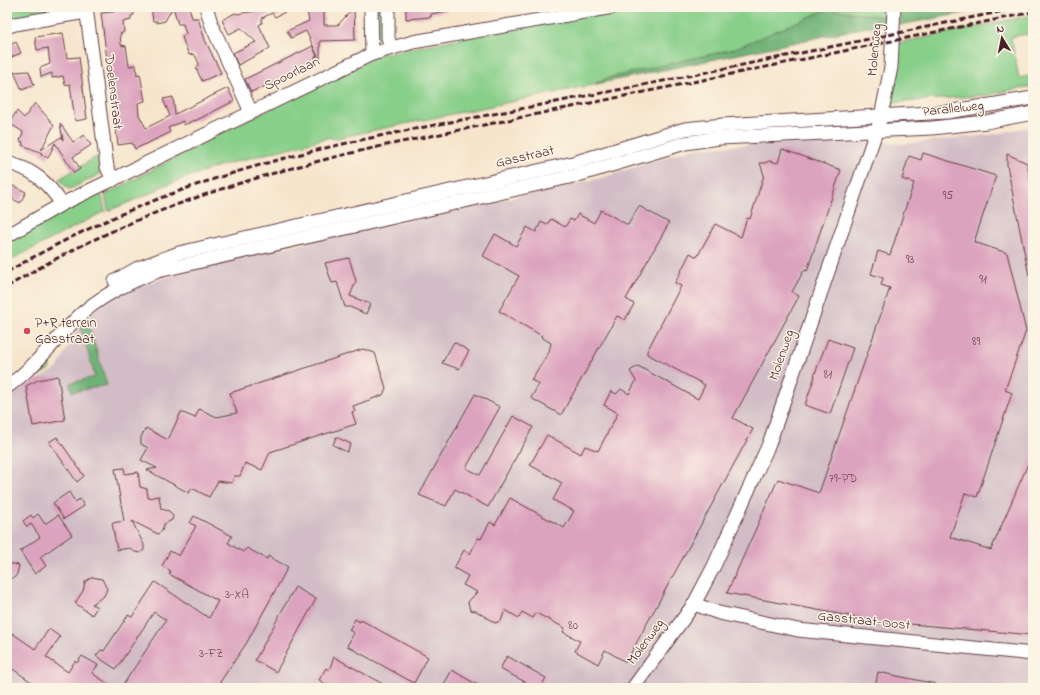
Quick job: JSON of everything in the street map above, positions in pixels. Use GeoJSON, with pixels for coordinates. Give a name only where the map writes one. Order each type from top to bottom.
{"type":"FeatureCollection","features":[{"type":"Feature","properties":{"kind":"street"},"geometry":{"type":"LineString","coordinates":[[371,7],[372,54]]}},
{"type":"Feature","properties":{"kind":"street"},"geometry":{"type":"LineString","coordinates":[[388,7],[388,38],[391,47]]}},
{"type":"Feature","properties":{"kind":"street","name":"Molenweg"},"geometry":{"type":"LineString","coordinates":[[633,688],[694,604],[714,566],[769,444],[881,117],[891,67],[894,7]]}},
{"type":"Feature","properties":{"kind":"street"},"geometry":{"type":"LineString","coordinates":[[209,8],[212,26],[251,112]]}},
{"type":"Feature","properties":{"kind":"street","name":"Spoorlaan"},"geometry":{"type":"LineString","coordinates":[[7,236],[62,204],[372,54],[391,47],[607,8]]}},
{"type":"Feature","properties":{"kind":"street"},"geometry":{"type":"LineString","coordinates":[[7,27],[15,24],[86,10]]}},
{"type":"Feature","properties":{"kind":"street","name":"Doelenstraat"},"geometry":{"type":"LineString","coordinates":[[86,10],[107,167],[113,180]]}},
{"type":"Feature","properties":{"kind":"street","name":"Parallelweg"},"geometry":{"type":"LineString","coordinates":[[881,117],[947,112],[1033,98]]}},
{"type":"Feature","properties":{"kind":"street","name":"Parallelweg"},"geometry":{"type":"LineString","coordinates":[[876,131],[960,125],[1033,114]]}},
{"type":"Feature","properties":{"kind":"street","name":"Gasstraat"},"geometry":{"type":"LineString","coordinates":[[7,386],[36,363],[77,318],[106,296],[135,280],[156,266],[580,161],[685,129],[723,125],[881,117]]}},
{"type":"Feature","properties":{"kind":"street","name":"Gasstraat"},"geometry":{"type":"LineString","coordinates":[[180,259],[578,175],[685,142],[719,138],[876,131]]}},
{"type":"Feature","properties":{"kind":"street"},"geometry":{"type":"LineString","coordinates":[[7,163],[27,169],[40,178],[51,188],[62,204]]}},
{"type":"Feature","properties":{"kind":"street","name":"Gasstraat-Oost"},"geometry":{"type":"LineString","coordinates":[[694,604],[719,612],[798,630],[1033,654]]}},
{"type":"Feature","properties":{"kind":"shaded area"},"geometry":{"type":"Polygon","coordinates":[[[1033,126],[1033,688],[7,688],[7,396],[57,369],[82,319],[117,293],[205,265],[601,178],[695,148],[850,139],[903,144],[996,134],[1033,126]]]}},
{"type":"Feature","properties":{"kind":"green space"},"geometry":{"type":"Polygon","coordinates":[[[7,7],[78,7],[7,21],[7,7]]]}},
{"type":"Feature","properties":{"kind":"green space"},"geometry":{"type":"Polygon","coordinates":[[[375,7],[384,7],[384,37],[375,39],[375,7]]]}},
{"type":"Feature","properties":{"kind":"green space"},"geometry":{"type":"Polygon","coordinates":[[[616,7],[890,7],[891,18],[828,9],[734,49],[608,78],[592,85],[332,139],[331,137],[219,166],[158,188],[158,190],[108,211],[105,195],[217,135],[377,55],[616,7]]]}},
{"type":"Feature","properties":{"kind":"green space"},"geometry":{"type":"Polygon","coordinates":[[[912,7],[996,7],[899,25],[899,10],[912,7]]]}},
{"type":"Feature","properties":{"kind":"green space"},"geometry":{"type":"Polygon","coordinates":[[[828,9],[891,18],[891,22],[592,85],[608,78],[734,49],[828,9]]]}},
{"type":"Feature","properties":{"kind":"green space"},"geometry":{"type":"Polygon","coordinates":[[[1033,15],[1033,33],[1011,37],[1019,78],[1033,75],[1033,86],[987,95],[889,103],[898,43],[1033,15]]]}},
{"type":"Feature","properties":{"kind":"green space"},"geometry":{"type":"Polygon","coordinates":[[[96,157],[98,158],[101,167],[100,174],[68,189],[59,179],[96,157]]]}},
{"type":"Feature","properties":{"kind":"green space"},"geometry":{"type":"Polygon","coordinates":[[[101,192],[105,211],[7,262],[7,241],[36,224],[101,192]]]}},
{"type":"Feature","properties":{"kind":"green space"},"geometry":{"type":"Polygon","coordinates":[[[86,317],[107,385],[72,392],[70,383],[95,377],[80,325],[86,317]]]}},
{"type":"Feature","properties":{"kind":"green space"},"geometry":{"type":"Polygon","coordinates":[[[63,341],[65,343],[49,361],[50,369],[22,384],[22,382],[63,341]]]}},
{"type":"Feature","properties":{"kind":"building"},"geometry":{"type":"Polygon","coordinates":[[[117,7],[133,7],[134,15],[131,16],[131,20],[123,22],[124,32],[120,34],[121,45],[126,46],[129,66],[136,65],[137,75],[140,74],[145,101],[138,103],[139,115],[146,128],[170,116],[163,99],[173,97],[175,114],[228,88],[234,101],[195,121],[194,120],[184,125],[183,121],[168,128],[170,132],[167,134],[135,149],[132,143],[118,145],[101,13],[114,12],[113,10],[118,9],[117,7]]]}},
{"type":"Feature","properties":{"kind":"building"},"geometry":{"type":"Polygon","coordinates":[[[151,7],[173,7],[165,21],[157,23],[157,21],[153,21],[151,7]]]}},
{"type":"Feature","properties":{"kind":"building"},"geometry":{"type":"Polygon","coordinates":[[[173,7],[189,7],[192,18],[198,18],[205,40],[221,73],[202,81],[196,68],[199,64],[194,54],[189,55],[182,37],[186,34],[183,24],[178,24],[173,7]]]}},
{"type":"Feature","properties":{"kind":"building"},"geometry":{"type":"Polygon","coordinates":[[[254,7],[295,7],[275,17],[272,13],[262,18],[262,23],[259,25],[270,48],[238,65],[233,53],[256,42],[241,28],[229,34],[222,20],[235,13],[256,11],[254,7]]]}},
{"type":"Feature","properties":{"kind":"building"},"geometry":{"type":"Polygon","coordinates":[[[306,7],[324,7],[324,25],[338,25],[354,7],[355,40],[320,41],[320,61],[306,31],[291,38],[287,31],[309,21],[306,7]]]}},
{"type":"Feature","properties":{"kind":"building"},"geometry":{"type":"Polygon","coordinates":[[[406,7],[447,7],[447,11],[431,14],[431,17],[406,19],[406,7]]]}},
{"type":"Feature","properties":{"kind":"building"},"geometry":{"type":"Polygon","coordinates":[[[63,33],[67,58],[79,57],[87,119],[75,121],[70,84],[65,85],[63,76],[52,78],[52,73],[41,77],[40,68],[50,64],[48,48],[37,50],[35,37],[63,33]]]}},
{"type":"Feature","properties":{"kind":"building"},"geometry":{"type":"Polygon","coordinates":[[[16,42],[21,53],[7,59],[7,46],[16,42]]]}},
{"type":"Feature","properties":{"kind":"building"},"geometry":{"type":"Polygon","coordinates":[[[313,46],[317,56],[315,57],[316,61],[283,79],[251,92],[245,79],[313,46]]]}},
{"type":"Feature","properties":{"kind":"building"},"geometry":{"type":"Polygon","coordinates":[[[29,71],[34,85],[22,90],[14,72],[29,71]]]}},
{"type":"Feature","properties":{"kind":"building"},"geometry":{"type":"Polygon","coordinates":[[[35,103],[54,125],[41,150],[61,137],[63,140],[60,123],[73,142],[84,135],[91,145],[73,157],[80,169],[74,173],[55,143],[48,158],[41,154],[42,153],[22,145],[23,142],[20,141],[23,132],[9,123],[17,111],[24,118],[35,103]]]}},
{"type":"Feature","properties":{"kind":"building"},"geometry":{"type":"Polygon","coordinates":[[[782,149],[841,170],[807,271],[804,270],[792,292],[799,296],[733,418],[753,429],[626,662],[605,650],[598,664],[575,651],[580,641],[563,632],[565,628],[536,613],[533,618],[522,612],[519,618],[505,610],[501,621],[495,623],[476,611],[470,610],[468,602],[477,592],[463,585],[468,576],[454,568],[464,550],[470,554],[478,538],[481,539],[490,522],[495,525],[510,498],[564,528],[574,511],[553,500],[562,483],[530,465],[547,435],[581,454],[585,446],[598,451],[618,413],[604,405],[611,391],[616,394],[621,389],[629,394],[636,381],[630,371],[638,366],[698,399],[705,385],[647,354],[647,351],[681,286],[675,283],[690,253],[697,257],[715,224],[741,237],[747,218],[750,219],[764,175],[760,163],[769,161],[778,163],[782,149]]]}},
{"type":"Feature","properties":{"kind":"building"},"geometry":{"type":"Polygon","coordinates":[[[923,153],[996,176],[974,242],[1007,253],[1026,331],[1005,390],[1012,393],[977,497],[965,493],[950,537],[991,550],[1033,452],[1033,635],[876,621],[727,593],[778,479],[819,493],[890,288],[881,285],[883,278],[871,274],[878,251],[890,255],[914,183],[902,179],[909,156],[921,160],[923,153]]]}},
{"type":"Feature","properties":{"kind":"building"},"geometry":{"type":"Polygon","coordinates":[[[1007,154],[1027,163],[1033,193],[1033,275],[1029,276],[1007,165],[1007,154]]]}},
{"type":"Feature","properties":{"kind":"building"},"geometry":{"type":"Polygon","coordinates":[[[7,183],[26,192],[20,203],[7,196],[7,183]]]}},
{"type":"Feature","properties":{"kind":"building"},"geometry":{"type":"Polygon","coordinates":[[[639,206],[669,223],[626,299],[634,304],[625,320],[617,316],[561,415],[531,398],[539,384],[531,380],[549,352],[551,343],[541,337],[542,336],[499,311],[519,276],[483,256],[495,234],[516,246],[527,227],[536,232],[541,222],[547,225],[551,219],[565,227],[570,219],[574,221],[578,214],[594,223],[601,210],[628,225],[639,206]]]}},
{"type":"Feature","properties":{"kind":"building"},"geometry":{"type":"Polygon","coordinates":[[[349,258],[356,281],[350,296],[370,304],[366,314],[350,307],[345,307],[337,282],[332,283],[325,263],[349,258]]]}},
{"type":"Feature","properties":{"kind":"building"},"geometry":{"type":"Polygon","coordinates":[[[828,339],[853,348],[830,414],[805,405],[828,339]]]}},
{"type":"Feature","properties":{"kind":"building"},"geometry":{"type":"Polygon","coordinates":[[[454,342],[469,351],[459,369],[442,363],[454,342]]]}},
{"type":"Feature","properties":{"kind":"building"},"geometry":{"type":"Polygon","coordinates":[[[363,349],[375,353],[386,388],[383,395],[353,406],[355,411],[352,412],[356,424],[270,452],[262,470],[245,463],[240,476],[234,476],[232,483],[218,481],[209,497],[192,488],[189,493],[147,470],[157,468],[141,460],[148,448],[141,444],[141,437],[146,428],[168,440],[181,412],[195,418],[199,409],[217,417],[237,413],[230,393],[363,349]]]}},
{"type":"Feature","properties":{"kind":"building"},"geometry":{"type":"Polygon","coordinates":[[[58,376],[65,420],[33,426],[26,386],[38,380],[58,376]]]}},
{"type":"Feature","properties":{"kind":"building"},"geometry":{"type":"Polygon","coordinates":[[[475,394],[500,407],[466,468],[480,475],[513,416],[533,427],[488,507],[455,489],[446,506],[419,495],[475,394]]]}},
{"type":"Feature","properties":{"kind":"building"},"geometry":{"type":"Polygon","coordinates":[[[57,437],[84,476],[77,482],[49,442],[57,437]]]}},
{"type":"Feature","properties":{"kind":"building"},"geometry":{"type":"Polygon","coordinates":[[[336,437],[351,444],[347,452],[333,445],[336,437]]]}},
{"type":"Feature","properties":{"kind":"building"},"geometry":{"type":"Polygon","coordinates":[[[124,468],[125,474],[138,472],[140,487],[147,489],[148,498],[159,496],[161,509],[169,511],[173,516],[172,520],[164,524],[162,531],[158,534],[132,521],[144,545],[144,550],[140,553],[135,552],[130,548],[117,550],[112,523],[124,521],[115,469],[124,468]]]}},
{"type":"Feature","properties":{"kind":"building"},"geometry":{"type":"Polygon","coordinates":[[[69,492],[75,502],[80,499],[84,506],[64,519],[53,503],[69,492]]]}},
{"type":"Feature","properties":{"kind":"building"},"geometry":{"type":"Polygon","coordinates":[[[38,514],[45,524],[58,515],[72,535],[40,557],[46,566],[35,574],[20,551],[40,537],[31,524],[27,527],[23,521],[31,515],[33,518],[38,514]]]}},
{"type":"Feature","properties":{"kind":"building"},"geometry":{"type":"Polygon","coordinates":[[[194,516],[232,536],[228,543],[243,552],[247,548],[267,559],[268,556],[288,567],[246,644],[220,682],[228,688],[121,688],[166,620],[154,612],[116,669],[96,656],[101,650],[104,651],[128,615],[132,617],[155,582],[209,618],[218,601],[169,574],[171,571],[162,566],[170,551],[179,556],[196,526],[190,523],[194,516]]]}},
{"type":"Feature","properties":{"kind":"building"},"geometry":{"type":"Polygon","coordinates":[[[7,563],[19,565],[17,574],[14,578],[7,578],[7,563]]]}},
{"type":"Feature","properties":{"kind":"building"},"geometry":{"type":"Polygon","coordinates":[[[92,577],[102,579],[107,589],[104,596],[92,604],[97,607],[92,615],[75,603],[83,591],[85,582],[92,577]]]}},
{"type":"Feature","properties":{"kind":"building"},"geometry":{"type":"Polygon","coordinates":[[[295,587],[316,599],[276,672],[255,660],[295,587]]]}},
{"type":"Feature","properties":{"kind":"building"},"geometry":{"type":"Polygon","coordinates":[[[355,619],[360,622],[361,620],[428,657],[414,683],[347,646],[354,633],[349,630],[355,619]]]}},
{"type":"Feature","properties":{"kind":"building"},"geometry":{"type":"Polygon","coordinates":[[[49,629],[60,637],[46,657],[68,672],[75,661],[77,663],[82,656],[98,665],[92,673],[114,688],[40,688],[7,665],[7,640],[12,633],[35,649],[49,629]]]}},
{"type":"Feature","properties":{"kind":"building"},"geometry":{"type":"Polygon","coordinates":[[[507,656],[546,678],[540,688],[537,688],[500,669],[507,656]]]}},
{"type":"Feature","properties":{"kind":"building"},"geometry":{"type":"Polygon","coordinates":[[[334,657],[390,688],[333,688],[319,680],[326,668],[329,670],[334,657]]]}},
{"type":"Feature","properties":{"kind":"building"},"geometry":{"type":"Polygon","coordinates":[[[452,670],[467,679],[484,688],[442,688],[452,670]]]}},
{"type":"Feature","properties":{"kind":"building"},"geometry":{"type":"Polygon","coordinates":[[[878,672],[936,684],[936,688],[875,688],[878,672]]]}},
{"type":"Feature","properties":{"kind":"railway"},"geometry":{"type":"LineString","coordinates":[[7,272],[88,229],[144,205],[201,183],[314,151],[399,132],[684,77],[1023,7]]}},
{"type":"Feature","properties":{"kind":"railway"},"geometry":{"type":"LineString","coordinates":[[7,287],[51,261],[142,218],[188,200],[283,170],[382,146],[1033,12]]}},
{"type":"Feature","properties":{"kind":"place","name":"P+R terrein Gasstraat"},"geometry":{"type":"Point","coordinates":[27,331]}}]}
